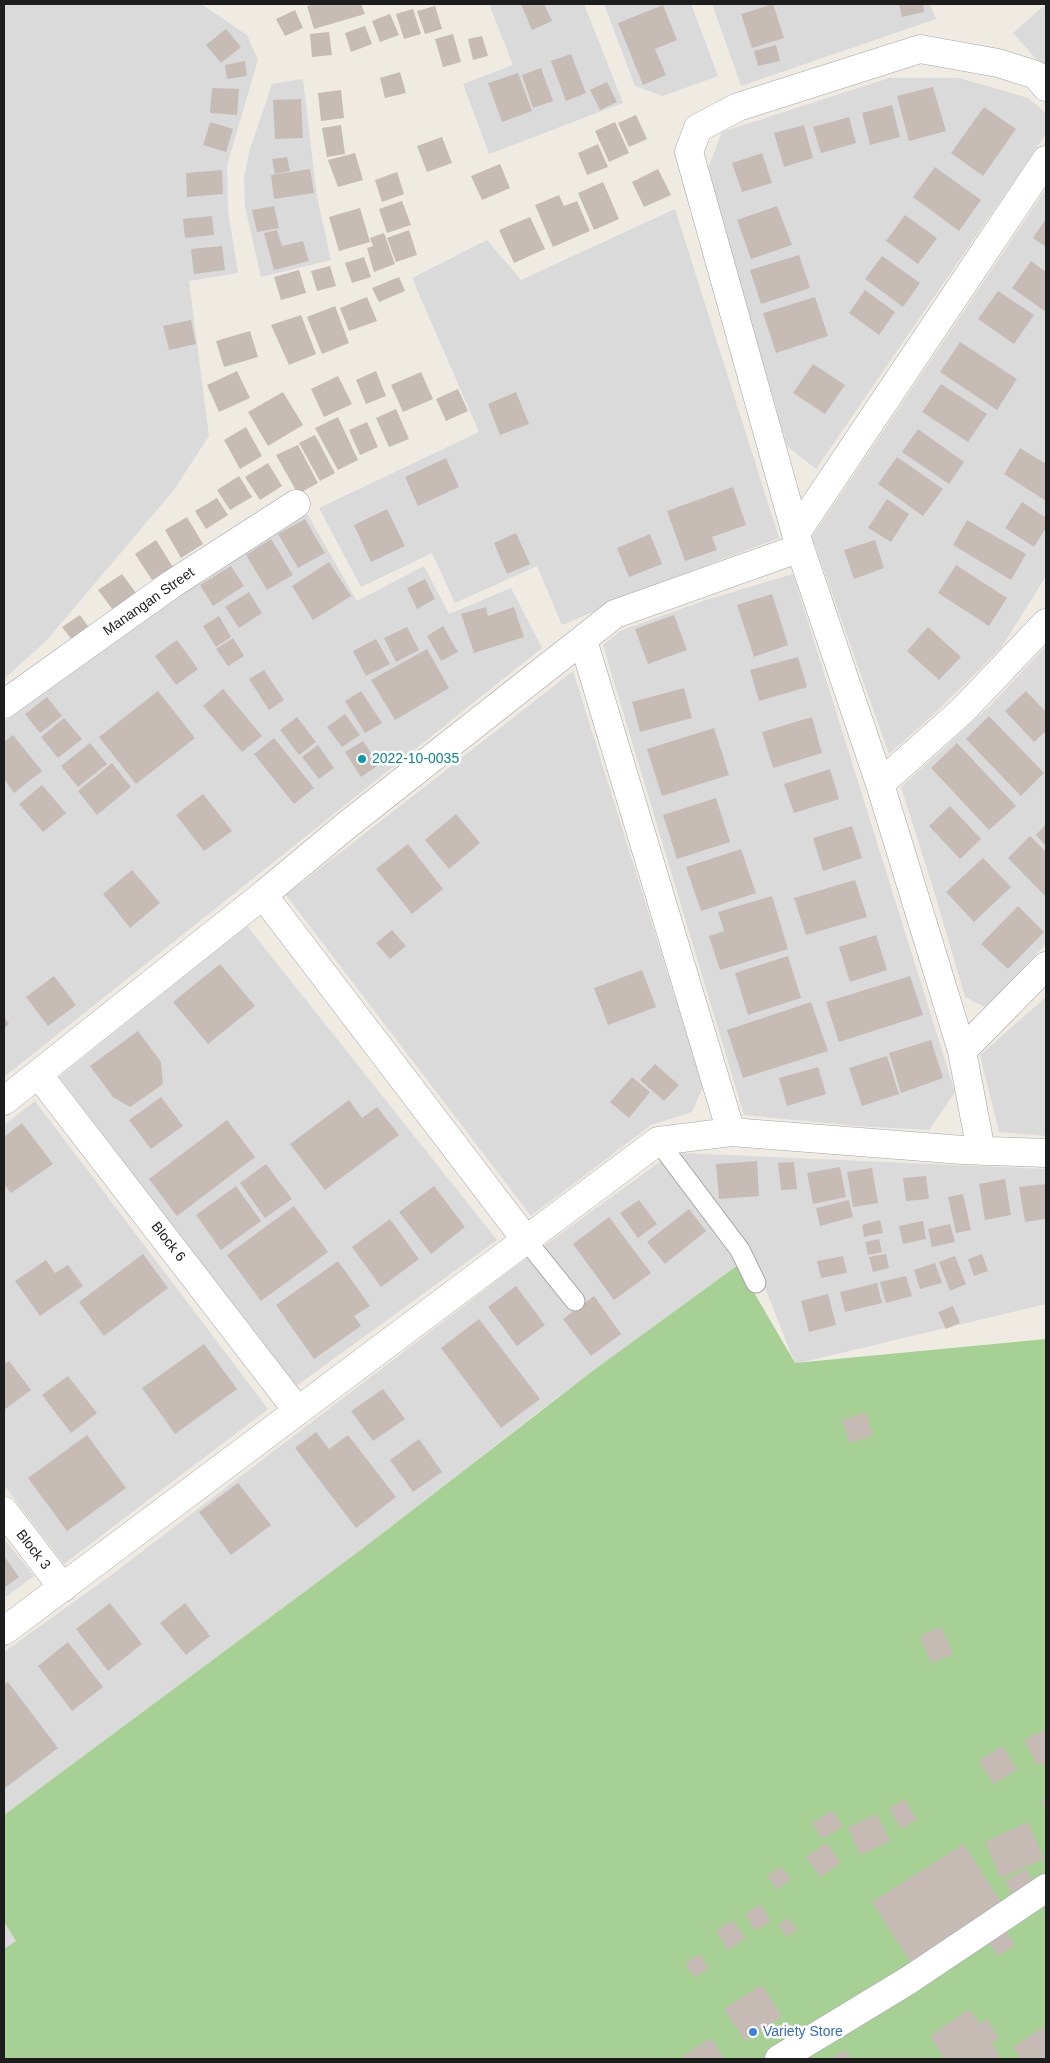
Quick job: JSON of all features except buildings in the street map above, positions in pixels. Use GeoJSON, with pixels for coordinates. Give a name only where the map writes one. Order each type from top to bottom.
{"type":"FeatureCollection","features":[{"type":"Feature","properties":{"kind":"street"},"geometry":{"type":"LineString","coordinates":[[972,1150],[962,1051],[880,784],[798,540],[689,152],[698,128],[738,107],[920,49],[998,63],[1036,75],[1046,87]]}},
{"type":"Feature","properties":{"kind":"street"},"geometry":{"type":"LineString","coordinates":[[4,1101],[263,895],[347,825],[615,614],[798,540],[1046,160]]}},
{"type":"Feature","properties":{"kind":"street","name":"Manangan Street"},"geometry":{"type":"LineString","coordinates":[[4,704],[172,584],[296,504]]}},
{"type":"Feature","properties":{"kind":"street"},"geometry":{"type":"LineString","coordinates":[[880,784],[963,710],[1046,623]]}},
{"type":"Feature","properties":{"kind":"street"},"geometry":{"type":"LineString","coordinates":[[583,640],[731,1132]]}},
{"type":"Feature","properties":{"kind":"street"},"geometry":{"type":"LineString","coordinates":[[263,895],[526,1240]]}},
{"type":"Feature","properties":{"kind":"street"},"geometry":{"type":"LineString","coordinates":[[962,1051],[1046,966]]}},
{"type":"Feature","properties":{"kind":"street","name":"Block 6"},"geometry":{"type":"LineString","coordinates":[[38,1074],[298,1410]]}},
{"type":"Feature","properties":{"kind":"street"},"geometry":{"type":"LineString","coordinates":[[4,1631],[658,1141],[731,1132],[972,1150],[1046,1153]]}},
{"type":"Feature","properties":{"kind":"street","name":"Block 3"},"geometry":{"type":"LineString","coordinates":[[4,1511],[63,1588]]}},
{"type":"Feature","properties":{"kind":"street"},"geometry":{"type":"LineString","coordinates":[[779,2059],[909,1980],[1046,1888]]}},
{"type":"Feature","properties":{"kind":"lane"},"geometry":{"type":"LineString","coordinates":[[658,1141],[740,1250],[756,1283]]}},
{"type":"Feature","properties":{"kind":"lane"},"geometry":{"type":"LineString","coordinates":[[526,1240],[575,1301]]}},
{"type":"Feature","properties":{"kind":"shaded area"},"geometry":{"type":"Polygon","coordinates":[[[4,4],[201,4],[247,35],[258,60],[227,165],[228,211],[238,273],[189,281],[209,436],[173,491],[47,640],[4,679],[4,4]]]}},
{"type":"Feature","properties":{"kind":"shaded area"},"geometry":{"type":"Polygon","coordinates":[[[489,4],[584,4],[623,103],[489,154],[463,84],[513,65],[489,4]]]}},
{"type":"Feature","properties":{"kind":"shaded area"},"geometry":{"type":"Polygon","coordinates":[[[604,4],[691,4],[718,76],[663,96],[635,86],[604,4]]]}},
{"type":"Feature","properties":{"kind":"shaded area"},"geometry":{"type":"Polygon","coordinates":[[[712,4],[930,4],[936,19],[741,86],[712,4]]]}},
{"type":"Feature","properties":{"kind":"shaded area"},"geometry":{"type":"Polygon","coordinates":[[[1046,4],[1046,70],[1013,33],[1046,4]]]}},
{"type":"Feature","properties":{"kind":"shaded area"},"geometry":{"type":"Polygon","coordinates":[[[889,78],[959,78],[1028,98],[1046,113],[1046,134],[816,469],[787,446],[707,171],[722,132],[889,78]]]}},
{"type":"Feature","properties":{"kind":"shaded area"},"geometry":{"type":"Polygon","coordinates":[[[303,79],[317,197],[331,260],[261,277],[245,207],[244,178],[249,152],[272,84],[303,79]]]}},
{"type":"Feature","properties":{"kind":"shaded area"},"geometry":{"type":"Polygon","coordinates":[[[1046,189],[1046,576],[1001,648],[933,715],[889,754],[812,537],[1046,189]]]}},
{"type":"Feature","properties":{"kind":"shaded area"},"geometry":{"type":"Polygon","coordinates":[[[675,209],[779,538],[678,576],[562,625],[537,566],[455,603],[432,553],[361,587],[319,508],[479,432],[412,278],[487,240],[521,280],[675,209]]]}},
{"type":"Feature","properties":{"kind":"shaded area"},"geometry":{"type":"Polygon","coordinates":[[[305,510],[357,601],[424,566],[449,614],[511,588],[542,648],[4,1077],[4,722],[174,595],[305,510]]]}},
{"type":"Feature","properties":{"kind":"shaded area"},"geometry":{"type":"Polygon","coordinates":[[[793,574],[955,1092],[929,1130],[857,1126],[744,1115],[603,645],[620,631],[703,601],[793,574]]]}},
{"type":"Feature","properties":{"kind":"shaded area"},"geometry":{"type":"Polygon","coordinates":[[[1046,646],[1046,944],[985,1007],[965,997],[901,787],[990,706],[1046,646]]]}},
{"type":"Feature","properties":{"kind":"shaded area"},"geometry":{"type":"Polygon","coordinates":[[[573,671],[703,1087],[692,1112],[651,1125],[531,1216],[286,895],[573,671]]]}},
{"type":"Feature","properties":{"kind":"shaded area"},"geometry":{"type":"Polygon","coordinates":[[[247,926],[497,1240],[295,1387],[59,1077],[247,926]]]}},
{"type":"Feature","properties":{"kind":"shaded area"},"geometry":{"type":"Polygon","coordinates":[[[1046,997],[1046,1136],[999,1132],[980,1055],[1046,997]]]}},
{"type":"Feature","properties":{"kind":"shaded area"},"geometry":{"type":"Polygon","coordinates":[[[35,1101],[268,1409],[64,1564],[4,1485],[4,1125],[35,1101]]]}},
{"type":"Feature","properties":{"kind":"shaded area"},"geometry":{"type":"Polygon","coordinates":[[[681,1153],[1046,1169],[1046,1304],[795,1364],[753,1257],[681,1153]]]}},
{"type":"Feature","properties":{"kind":"shaded area"},"geometry":{"type":"Polygon","coordinates":[[[661,1161],[738,1265],[550,1403],[362,1549],[4,1815],[4,1652],[110,1576],[515,1267],[661,1161]]]}},
{"type":"Feature","properties":{"kind":"shaded area"},"geometry":{"type":"Polygon","coordinates":[[[4,1539],[34,1576],[4,1598],[4,1539]]]}},
{"type":"Feature","properties":{"kind":"shaded area"},"geometry":{"type":"Polygon","coordinates":[[[4,1922],[16,1941],[4,1949],[4,1922]]]}},
{"type":"Feature","properties":{"kind":"green space"},"geometry":{"type":"Polygon","coordinates":[[[738,1265],[795,1363],[1046,1339],[1046,2059],[4,2059],[4,1949],[16,1941],[4,1922],[4,1815],[362,1549],[594,1370],[738,1265]]]}},
{"type":"Feature","properties":{"kind":"place","name":"2022-10-0035"},"geometry":{"type":"Point","coordinates":[362,759]}},
{"type":"Feature","properties":{"kind":"place","name":"Variety Store"},"geometry":{"type":"Point","coordinates":[753,2032]}}]}
